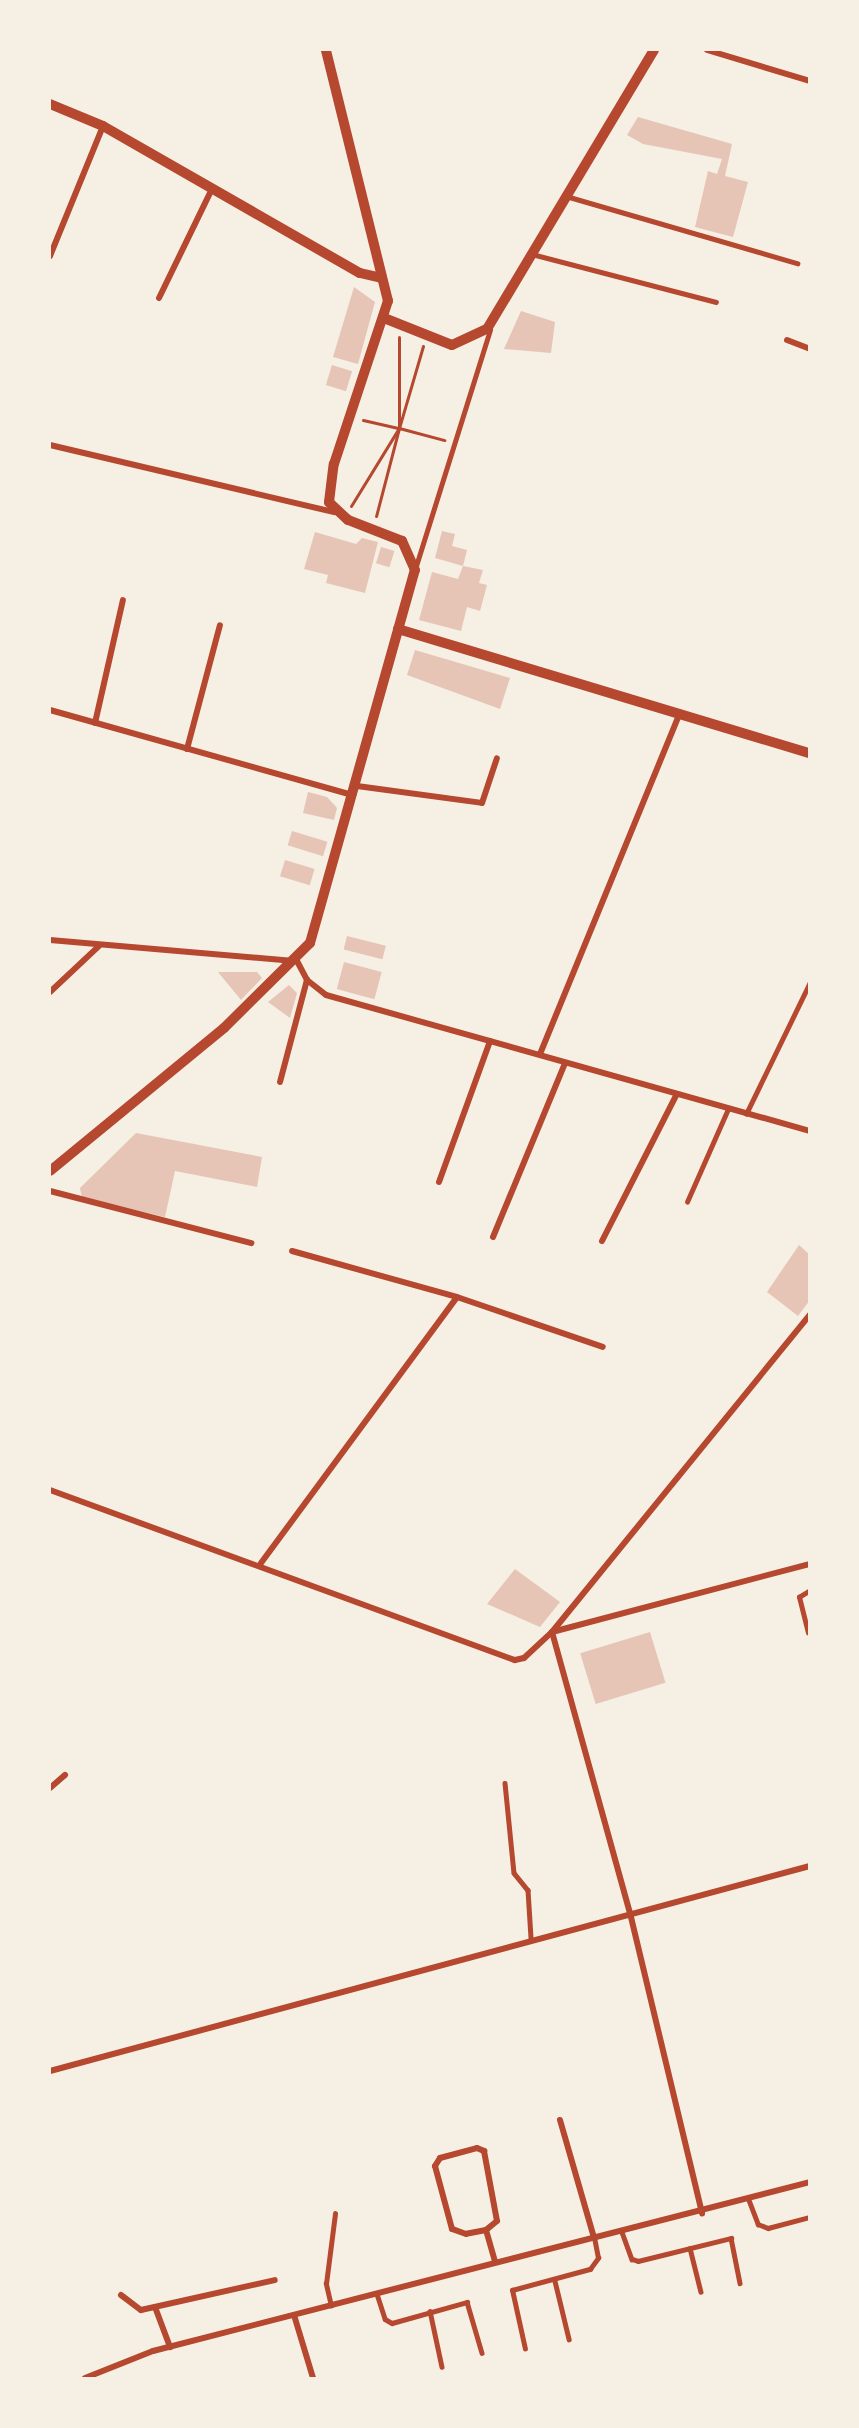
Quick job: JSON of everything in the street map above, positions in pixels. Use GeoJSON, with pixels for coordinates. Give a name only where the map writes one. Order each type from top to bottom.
{"type":"FeatureCollection","features":[{"type":"Feature","properties":{"kind":"street"},"geometry":{"type":"LineString","coordinates":[[326,50],[388,301],[348,418],[329,489],[338,514]]}},
{"type":"Feature","properties":{"kind":"street"},"geometry":{"type":"LineString","coordinates":[[50,1171],[297,961],[313,934],[356,791],[415,570],[494,318],[654,50]]}},
{"type":"Feature","properties":{"kind":"street"},"geometry":{"type":"LineString","coordinates":[[707,50],[810,81]]}},
{"type":"Feature","properties":{"kind":"street"},"geometry":{"type":"LineString","coordinates":[[50,104],[103,126],[360,273],[381,278]]}},
{"type":"Feature","properties":{"kind":"street"},"geometry":{"type":"LineString","coordinates":[[50,256],[103,126]]}},
{"type":"Feature","properties":{"kind":"street"},"geometry":{"type":"LineString","coordinates":[[159,298],[212,189]]}},
{"type":"Feature","properties":{"kind":"street"},"geometry":{"type":"LineString","coordinates":[[384,318],[425,338],[452,345],[470,341],[494,318]]}},
{"type":"Feature","properties":{"kind":"street"},"geometry":{"type":"LineString","coordinates":[[788,340],[810,349]]}},
{"type":"Feature","properties":{"kind":"street"},"geometry":{"type":"LineString","coordinates":[[50,445],[338,514],[402,541],[415,570]]}},
{"type":"Feature","properties":{"kind":"street"},"geometry":{"type":"LineString","coordinates":[[95,723],[123,600]]}},
{"type":"Feature","properties":{"kind":"street"},"geometry":{"type":"LineString","coordinates":[[188,749],[220,625]]}},
{"type":"Feature","properties":{"kind":"street"},"geometry":{"type":"LineString","coordinates":[[398,629],[810,753]]}},
{"type":"Feature","properties":{"kind":"street"},"geometry":{"type":"LineString","coordinates":[[50,710],[188,749],[356,791],[482,803],[497,758]]}},
{"type":"Feature","properties":{"kind":"street"},"geometry":{"type":"LineString","coordinates":[[540,1054],[680,713]]}},
{"type":"Feature","properties":{"kind":"street"},"geometry":{"type":"LineString","coordinates":[[50,940],[99,946],[297,961]]}},
{"type":"Feature","properties":{"kind":"street"},"geometry":{"type":"LineString","coordinates":[[50,992],[99,946]]}},
{"type":"Feature","properties":{"kind":"street"},"geometry":{"type":"LineString","coordinates":[[297,961],[307,980],[327,995],[810,1131]]}},
{"type":"Feature","properties":{"kind":"street"},"geometry":{"type":"LineString","coordinates":[[280,1082],[307,980]]}},
{"type":"Feature","properties":{"kind":"street"},"geometry":{"type":"LineString","coordinates":[[439,1182],[490,1041]]}},
{"type":"Feature","properties":{"kind":"street"},"geometry":{"type":"LineString","coordinates":[[493,1237],[565,1063]]}},
{"type":"Feature","properties":{"kind":"street"},"geometry":{"type":"LineString","coordinates":[[602,1241],[677,1094]]}},
{"type":"Feature","properties":{"kind":"street"},"geometry":{"type":"LineString","coordinates":[[50,1191],[251,1243]]}},
{"type":"Feature","properties":{"kind":"street"},"geometry":{"type":"LineString","coordinates":[[292,1251],[457,1297],[603,1347]]}},
{"type":"Feature","properties":{"kind":"street"},"geometry":{"type":"LineString","coordinates":[[261,1563],[457,1297]]}},
{"type":"Feature","properties":{"kind":"street"},"geometry":{"type":"LineString","coordinates":[[50,1490],[261,1563],[515,1660],[552,1632],[810,1315]]}},
{"type":"Feature","properties":{"kind":"street"},"geometry":{"type":"LineString","coordinates":[[552,1632],[810,1564]]}},
{"type":"Feature","properties":{"kind":"street"},"geometry":{"type":"LineString","coordinates":[[552,1632],[630,1913],[702,2213]]}},
{"type":"Feature","properties":{"kind":"street"},"geometry":{"type":"LineString","coordinates":[[50,1788],[66,1775]]}},
{"type":"Feature","properties":{"kind":"street"},"geometry":{"type":"LineString","coordinates":[[50,2071],[531,1938],[810,1866]]}},
{"type":"Feature","properties":{"kind":"street"},"geometry":{"type":"LineString","coordinates":[[560,2120],[594,2238]]}},
{"type":"Feature","properties":{"kind":"street"},"geometry":{"type":"LineString","coordinates":[[477,2148],[484,2151],[497,2221],[486,2230],[452,2229],[435,2166],[440,2158],[477,2148]]}},
{"type":"Feature","properties":{"kind":"street"},"geometry":{"type":"LineString","coordinates":[[85,2379],[170,2347],[495,2261],[702,2213],[810,2182]]}},
{"type":"Feature","properties":{"kind":"street"},"geometry":{"type":"LineString","coordinates":[[486,2230],[495,2261]]}},
{"type":"Feature","properties":{"kind":"street"},"geometry":{"type":"LineString","coordinates":[[121,2295],[141,2310],[275,2280]]}},
{"type":"Feature","properties":{"kind":"street"},"geometry":{"type":"LineString","coordinates":[[155,2307],[170,2347]]}},
{"type":"Feature","properties":{"kind":"street"},"geometry":{"type":"LineString","coordinates":[[294,2315],[313,2379]]}},
{"type":"Feature","properties":{"kind":"lane"},"geometry":{"type":"LineString","coordinates":[[566,196],[797,263]]}},
{"type":"Feature","properties":{"kind":"lane"},"geometry":{"type":"LineString","coordinates":[[532,254],[716,302]]}},
{"type":"Feature","properties":{"kind":"lane"},"geometry":{"type":"LineString","coordinates":[[746,1114],[810,982]]}},
{"type":"Feature","properties":{"kind":"lane"},"geometry":{"type":"LineString","coordinates":[[687,1202],[728,1109]]}},
{"type":"Feature","properties":{"kind":"lane"},"geometry":{"type":"LineString","coordinates":[[808,1633],[799,1597],[810,1590]]}},
{"type":"Feature","properties":{"kind":"lane"},"geometry":{"type":"LineString","coordinates":[[505,1783],[514,1873],[528,1890],[531,1938]]}},
{"type":"Feature","properties":{"kind":"lane"},"geometry":{"type":"LineString","coordinates":[[749,2200],[758,2224],[768,2228],[810,2217]]}},
{"type":"Feature","properties":{"kind":"lane"},"geometry":{"type":"LineString","coordinates":[[331,2306],[326,2284],[335,2214]]}},
{"type":"Feature","properties":{"kind":"lane"},"geometry":{"type":"LineString","coordinates":[[622,2232],[632,2259],[638,2261],[731,2238],[740,2283]]}},
{"type":"Feature","properties":{"kind":"lane"},"geometry":{"type":"LineString","coordinates":[[525,2349],[512,2290],[555,2281],[596,2263],[594,2238]]}},
{"type":"Feature","properties":{"kind":"lane"},"geometry":{"type":"LineString","coordinates":[[690,2248],[701,2292]]}},
{"type":"Feature","properties":{"kind":"lane"},"geometry":{"type":"LineString","coordinates":[[555,2281],[569,2339]]}},
{"type":"Feature","properties":{"kind":"lane"},"geometry":{"type":"LineString","coordinates":[[377,2294],[388,2321],[467,2302],[482,2353]]}},
{"type":"Feature","properties":{"kind":"lane"},"geometry":{"type":"LineString","coordinates":[[430,2311],[442,2367]]}},
{"type":"Feature","properties":{"kind":"path"},"geometry":{"type":"LineString","coordinates":[[338,514],[399,428],[400,327]]}},
{"type":"Feature","properties":{"kind":"path"},"geometry":{"type":"LineString","coordinates":[[372,529],[425,338]]}},
{"type":"Feature","properties":{"kind":"path"},"geometry":{"type":"LineString","coordinates":[[348,418],[455,442]]}},
{"type":"Feature","properties":{"kind":"building"},"geometry":{"type":"Polygon","coordinates":[[[638,117],[732,144],[725,176],[748,182],[733,237],[695,227],[708,171],[717,174],[722,159],[643,144],[627,135],[638,117]]]}},
{"type":"Feature","properties":{"kind":"building"},"geometry":{"type":"Polygon","coordinates":[[[354,287],[375,302],[358,364],[333,357],[354,287]]]}},
{"type":"Feature","properties":{"kind":"building"},"geometry":{"type":"Polygon","coordinates":[[[521,311],[555,322],[551,353],[504,349],[521,311]]]}},
{"type":"Feature","properties":{"kind":"building"},"geometry":{"type":"Polygon","coordinates":[[[332,365],[352,371],[346,391],[326,385],[332,365]]]}},
{"type":"Feature","properties":{"kind":"building"},"geometry":{"type":"Polygon","coordinates":[[[442,531],[455,534],[452,546],[467,550],[463,566],[435,558],[442,531]]]}},
{"type":"Feature","properties":{"kind":"building"},"geometry":{"type":"Polygon","coordinates":[[[315,532],[356,544],[362,538],[378,542],[365,593],[326,583],[328,575],[304,569],[315,532]]]}},
{"type":"Feature","properties":{"kind":"building"},"geometry":{"type":"Polygon","coordinates":[[[381,547],[394,551],[389,567],[376,563],[381,547]]]}},
{"type":"Feature","properties":{"kind":"building"},"geometry":{"type":"Polygon","coordinates":[[[463,566],[483,570],[479,583],[487,585],[480,611],[467,607],[461,631],[419,620],[432,572],[458,579],[463,566]]]}},
{"type":"Feature","properties":{"kind":"building"},"geometry":{"type":"Polygon","coordinates":[[[415,650],[510,678],[500,709],[407,675],[415,650]]]}},
{"type":"Feature","properties":{"kind":"building"},"geometry":{"type":"Polygon","coordinates":[[[308,792],[327,797],[337,808],[334,820],[303,813],[308,792]]]}},
{"type":"Feature","properties":{"kind":"building"},"geometry":{"type":"Polygon","coordinates":[[[292,831],[327,842],[323,856],[288,845],[292,831]]]}},
{"type":"Feature","properties":{"kind":"building"},"geometry":{"type":"Polygon","coordinates":[[[285,860],[315,869],[310,885],[280,876],[285,860]]]}},
{"type":"Feature","properties":{"kind":"building"},"geometry":{"type":"Polygon","coordinates":[[[347,936],[386,946],[382,959],[344,950],[347,936]]]}},
{"type":"Feature","properties":{"kind":"building"},"geometry":{"type":"Polygon","coordinates":[[[344,962],[382,972],[374,999],[337,989],[344,962]]]}},
{"type":"Feature","properties":{"kind":"building"},"geometry":{"type":"Polygon","coordinates":[[[218,972],[257,972],[262,978],[241,1000],[218,972]]]}},
{"type":"Feature","properties":{"kind":"building"},"geometry":{"type":"Polygon","coordinates":[[[289,985],[297,993],[290,1018],[268,1002],[289,985]]]}},
{"type":"Feature","properties":{"kind":"building"},"geometry":{"type":"Polygon","coordinates":[[[136,1133],[262,1157],[257,1187],[175,1171],[165,1217],[82,1198],[80,1188],[136,1133]]]}},
{"type":"Feature","properties":{"kind":"building"},"geometry":{"type":"Polygon","coordinates":[[[799,1245],[810,1255],[810,1300],[798,1316],[767,1292],[799,1245]]]}},
{"type":"Feature","properties":{"kind":"building"},"geometry":{"type":"Polygon","coordinates":[[[515,1569],[560,1602],[540,1627],[487,1604],[515,1569]]]}},
{"type":"Feature","properties":{"kind":"building"},"geometry":{"type":"Polygon","coordinates":[[[650,1632],[665,1683],[596,1704],[580,1653],[650,1632]]]}}]}
